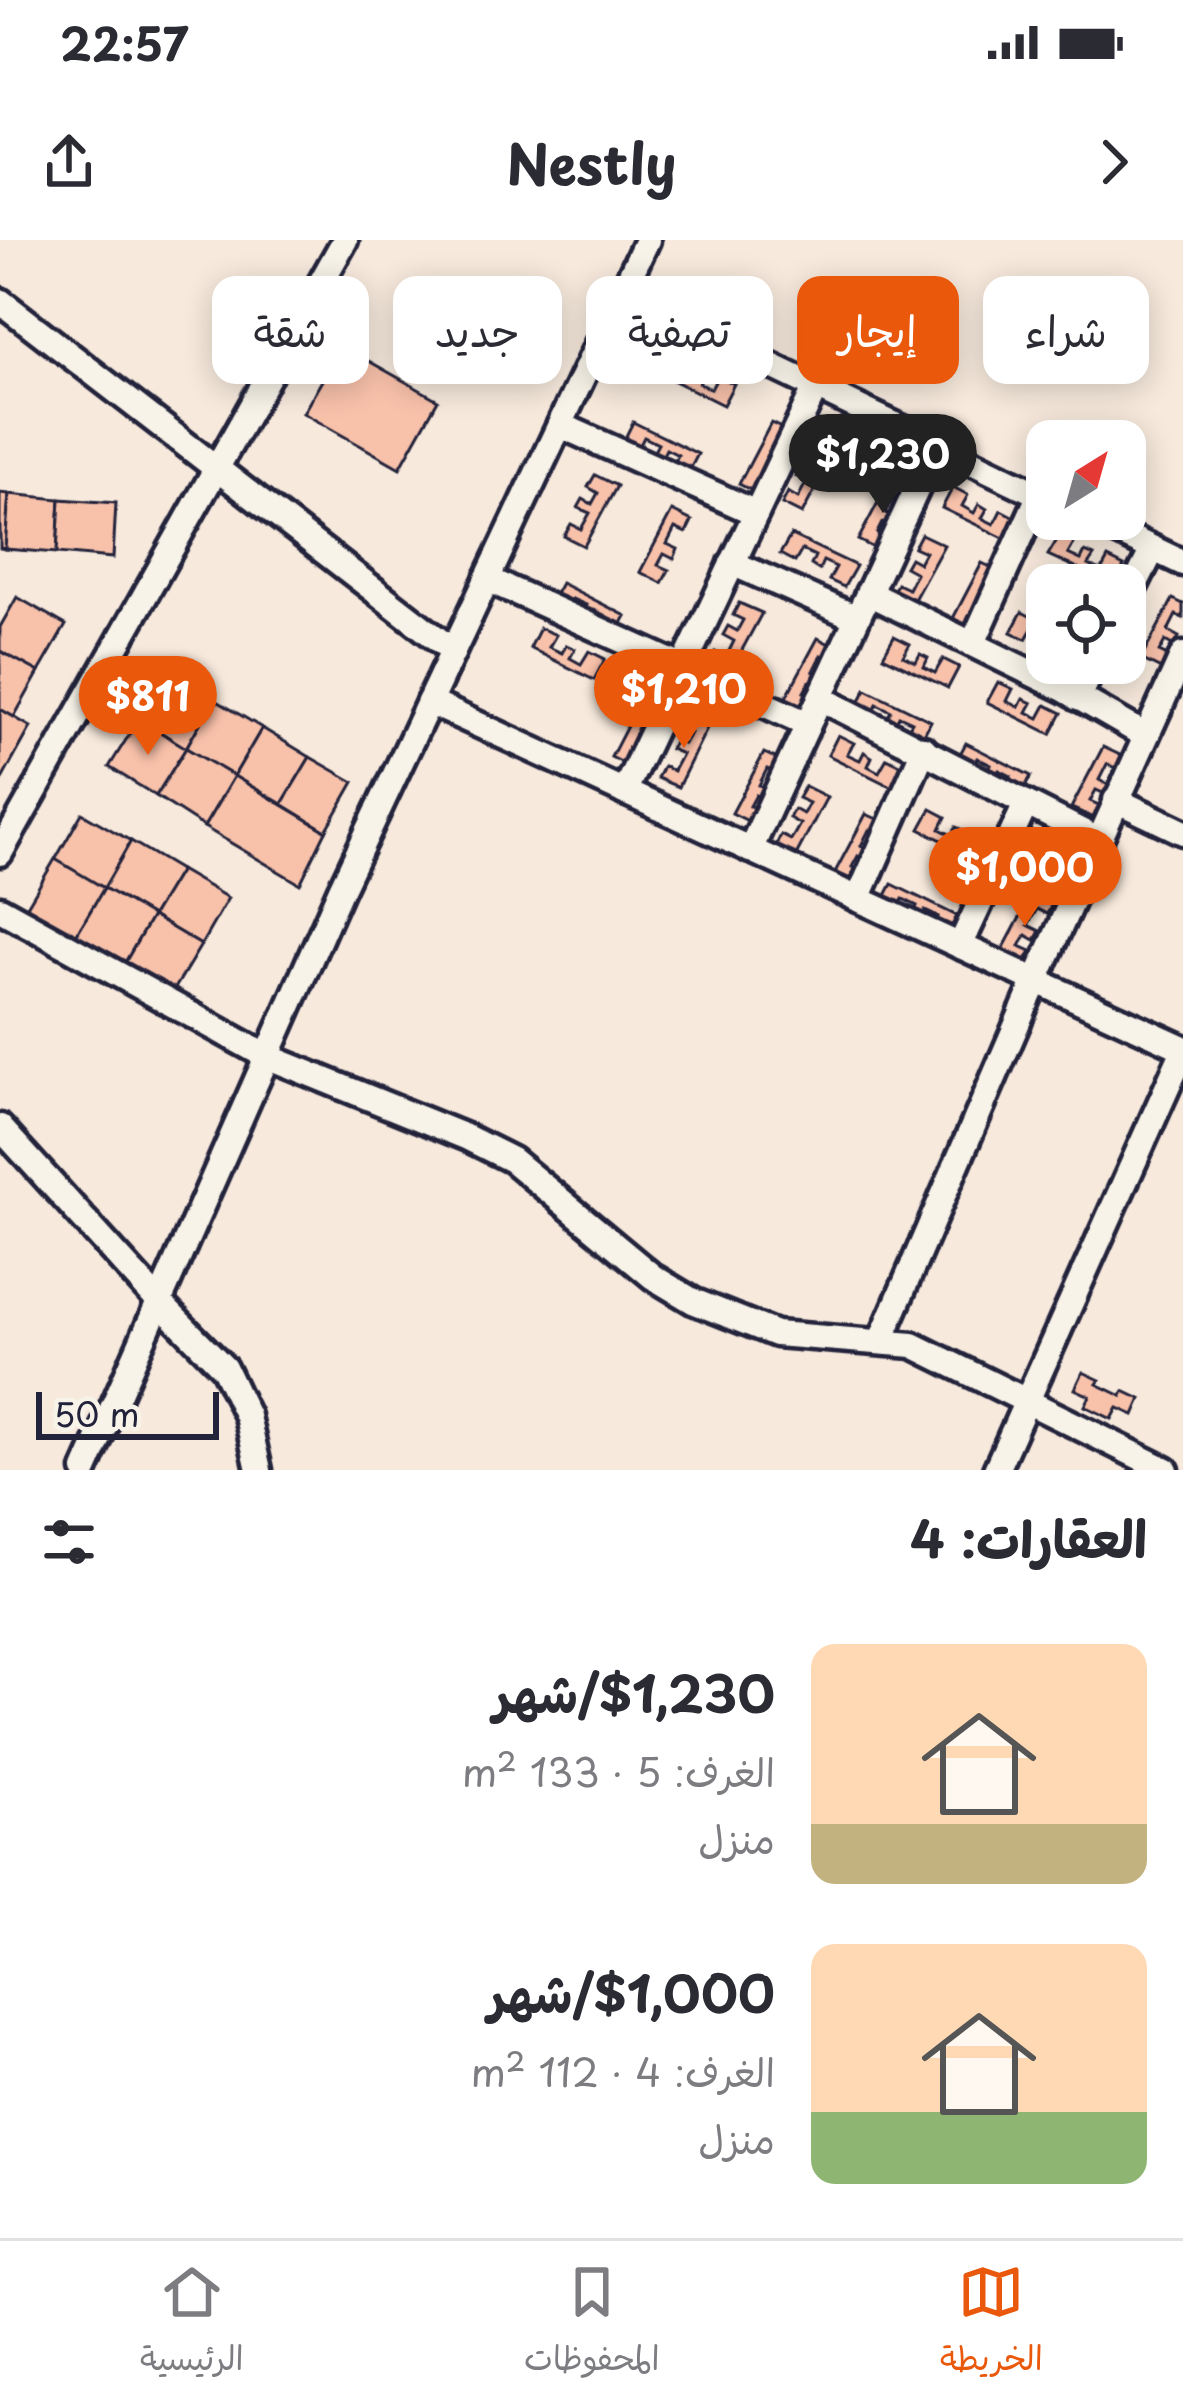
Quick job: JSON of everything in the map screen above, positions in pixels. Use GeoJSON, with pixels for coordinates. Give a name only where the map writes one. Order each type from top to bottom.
{"type":"FeatureCollection","features":[{"type":"Feature","properties":{"kind":"street"},"geometry":{"type":"LineString","coordinates":[[0,854],[345,240]]}},
{"type":"Feature","properties":{"kind":"street"},"geometry":{"type":"LineString","coordinates":[[630,276],[647,240]]}},
{"type":"Feature","properties":{"kind":"street"},"geometry":{"type":"LineString","coordinates":[[0,301],[453,652]]}},
{"type":"Feature","properties":{"kind":"street"},"geometry":{"type":"LineString","coordinates":[[773,366],[1026,488]]}},
{"type":"Feature","properties":{"kind":"street"},"geometry":{"type":"LineString","coordinates":[[85,1470],[266,1056],[586,370]]}},
{"type":"Feature","properties":{"kind":"street"},"geometry":{"type":"LineString","coordinates":[[624,792],[816,387]]}},
{"type":"Feature","properties":{"kind":"street"},"geometry":{"type":"LineString","coordinates":[[560,425],[756,513]]}},
{"type":"Feature","properties":{"kind":"street"},"geometry":{"type":"LineString","coordinates":[[750,850],[937,445]]}},
{"type":"Feature","properties":{"kind":"street"},"geometry":{"type":"LineString","coordinates":[[973,644],[1026,532]]}},
{"type":"Feature","properties":{"kind":"street"},"geometry":{"type":"LineString","coordinates":[[1135,540],[1183,563]]}},
{"type":"Feature","properties":{"kind":"street"},"geometry":{"type":"LineString","coordinates":[[1146,564],[1154,549]]}},
{"type":"Feature","properties":{"kind":"street"},"geometry":{"type":"LineString","coordinates":[[732,563],[857,618]]}},
{"type":"Feature","properties":{"kind":"street"},"geometry":{"type":"LineString","coordinates":[[487,579],[808,724]]}},
{"type":"Feature","properties":{"kind":"street"},"geometry":{"type":"LineString","coordinates":[[868,593],[1145,736]]}},
{"type":"Feature","properties":{"kind":"street"},"geometry":{"type":"LineString","coordinates":[[881,1340],[1183,655]]}},
{"type":"Feature","properties":{"kind":"street"},"geometry":{"type":"LineString","coordinates":[[1078,698],[1085,684]]}},
{"type":"Feature","properties":{"kind":"street"},"geometry":{"type":"LineString","coordinates":[[820,698],[1098,840]]}},
{"type":"Feature","properties":{"kind":"street"},"geometry":{"type":"LineString","coordinates":[[429,702],[1183,1050],[996,1470]]}},
{"type":"Feature","properties":{"kind":"street"},"geometry":{"type":"LineString","coordinates":[[858,899],[924,748]]}},
{"type":"Feature","properties":{"kind":"street"},"geometry":{"type":"LineString","coordinates":[[1116,800],[1183,832]]}},
{"type":"Feature","properties":{"kind":"street"},"geometry":{"type":"LineString","coordinates":[[960,946],[1026,804]]}},
{"type":"Feature","properties":{"kind":"street"},"geometry":{"type":"LineString","coordinates":[[0,909],[266,1056],[512,1160],[652,1277],[693,1301],[776,1334],[913,1345],[1166,1470]]}},
{"type":"Feature","properties":{"kind":"street"},"geometry":{"type":"LineString","coordinates":[[0,1127],[224,1367],[247,1416],[260,1470]]}},
{"type":"Feature","properties":{"kind":"building"},"geometry":{"type":"Polygon","coordinates":[[[369,361],[393,375],[393,384],[410,384],[438,400],[400,468],[303,413],[320,384],[369,384],[369,361]]]}},
{"type":"Feature","properties":{"kind":"building"},"geometry":{"type":"Polygon","coordinates":[[[681,384],[711,389],[714,384],[734,384],[723,405],[681,384]]]}},
{"type":"Feature","properties":{"kind":"building"},"geometry":{"type":"Polygon","coordinates":[[[633,422],[698,454],[687,475],[672,468],[678,455],[666,449],[662,457],[653,453],[658,444],[644,437],[638,449],[623,442],[633,422]]]}},
{"type":"Feature","properties":{"kind":"building"},"geometry":{"type":"Polygon","coordinates":[[[771,423],[791,433],[785,445],[775,440],[766,456],[778,462],[773,471],[763,466],[757,477],[768,482],[761,495],[739,484],[771,423]]]}},
{"type":"Feature","properties":{"kind":"building"},"geometry":{"type":"Polygon","coordinates":[[[812,443],[834,454],[802,514],[782,504],[788,492],[798,498],[807,481],[796,476],[800,467],[810,471],[816,461],[805,455],[812,443]]]}},
{"type":"Feature","properties":{"kind":"building"},"geometry":{"type":"Polygon","coordinates":[[[595,475],[617,486],[584,546],[564,536],[571,524],[581,529],[590,513],[578,508],[583,499],[592,504],[598,493],[588,487],[595,475]]]}},
{"type":"Feature","properties":{"kind":"building"},"geometry":{"type":"Polygon","coordinates":[[[890,480],[911,490],[904,501],[894,496],[885,513],[897,518],[892,527],[882,523],[877,533],[887,538],[880,551],[858,540],[890,480]]]}},
{"type":"Feature","properties":{"kind":"building"},"geometry":{"type":"Polygon","coordinates":[[[953,487],[968,495],[962,506],[974,513],[979,504],[987,509],[982,518],[994,524],[1001,510],[1018,519],[1006,539],[942,508],[953,487]]]}},
{"type":"Feature","properties":{"kind":"building"},"geometry":{"type":"Polygon","coordinates":[[[0,493],[9,494],[5,549],[0,548],[0,493]]]}},
{"type":"Feature","properties":{"kind":"building"},"geometry":{"type":"Polygon","coordinates":[[[9,494],[60,499],[57,553],[5,549],[9,494]]]}},
{"type":"Feature","properties":{"kind":"building"},"geometry":{"type":"Polygon","coordinates":[[[60,499],[116,503],[113,558],[57,553],[60,499]]]}},
{"type":"Feature","properties":{"kind":"building"},"geometry":{"type":"Polygon","coordinates":[[[672,511],[692,521],[686,533],[675,528],[667,544],[678,549],[674,559],[664,554],[658,565],[669,570],[662,583],[640,572],[672,511]]]}},
{"type":"Feature","properties":{"kind":"building"},"geometry":{"type":"Polygon","coordinates":[[[921,534],[944,545],[911,605],[891,595],[897,584],[908,589],[916,573],[905,567],[910,558],[919,563],[925,552],[914,547],[921,534]]]}},
{"type":"Feature","properties":{"kind":"building"},"geometry":{"type":"Polygon","coordinates":[[[791,535],[856,566],[844,587],[829,580],[836,567],[823,561],[819,570],[811,565],[815,556],[802,550],[795,562],[780,554],[791,535]]]}},
{"type":"Feature","properties":{"kind":"building"},"geometry":{"type":"Polygon","coordinates":[[[1057,540],[1071,540],[1075,542],[1068,554],[1081,560],[1085,552],[1094,556],[1089,564],[1068,564],[1048,555],[1057,540]]]}},
{"type":"Feature","properties":{"kind":"building"},"geometry":{"type":"Polygon","coordinates":[[[982,563],[1003,573],[996,585],[986,580],[978,596],[989,601],[984,610],[975,606],[969,617],[980,622],[973,634],[950,624],[982,563]]]}},
{"type":"Feature","properties":{"kind":"building"},"geometry":{"type":"Polygon","coordinates":[[[561,583],[626,616],[615,636],[599,629],[606,616],[594,610],[589,618],[581,614],[586,605],[572,599],[566,611],[550,603],[561,583]]]}},
{"type":"Feature","properties":{"kind":"building"},"geometry":{"type":"Polygon","coordinates":[[[17,597],[66,625],[39,672],[0,651],[0,627],[17,597]]]}},
{"type":"Feature","properties":{"kind":"building"},"geometry":{"type":"Polygon","coordinates":[[[1173,599],[1183,604],[1183,618],[1176,615],[1168,631],[1179,637],[1174,646],[1165,641],[1159,652],[1170,657],[1163,670],[1146,662],[1146,650],[1173,599]]]}},
{"type":"Feature","properties":{"kind":"building"},"geometry":{"type":"Polygon","coordinates":[[[739,603],[762,613],[729,674],[709,664],[715,652],[726,657],[734,641],[723,635],[728,626],[737,631],[743,620],[733,615],[739,603]]]}},
{"type":"Feature","properties":{"kind":"building"},"geometry":{"type":"Polygon","coordinates":[[[1022,612],[1026,614],[1026,639],[1011,632],[1022,612]]]}},
{"type":"Feature","properties":{"kind":"building"},"geometry":{"type":"Polygon","coordinates":[[[540,628],[556,635],[549,647],[562,653],[566,645],[575,649],[570,658],[581,664],[589,651],[605,659],[594,680],[530,648],[540,628]]]}},
{"type":"Feature","properties":{"kind":"building"},"geometry":{"type":"Polygon","coordinates":[[[894,636],[910,644],[903,656],[916,662],[920,654],[928,658],[924,667],[935,673],[943,659],[959,667],[948,688],[883,656],[894,636]]]}},
{"type":"Feature","properties":{"kind":"building"},"geometry":{"type":"Polygon","coordinates":[[[818,638],[837,648],[831,660],[821,655],[813,671],[824,676],[819,686],[810,681],[804,692],[815,697],[808,710],[785,699],[818,638]]]}},
{"type":"Feature","properties":{"kind":"building"},"geometry":{"type":"Polygon","coordinates":[[[0,651],[39,672],[14,717],[0,709],[0,651]]]}},
{"type":"Feature","properties":{"kind":"building"},"geometry":{"type":"Polygon","coordinates":[[[167,671],[214,699],[186,748],[139,719],[167,671]]]}},
{"type":"Feature","properties":{"kind":"building"},"geometry":{"type":"Polygon","coordinates":[[[998,682],[1013,689],[1007,701],[1019,707],[1023,699],[1032,703],[1027,712],[1039,718],[1046,705],[1062,713],[1051,734],[987,702],[998,682]]]}},
{"type":"Feature","properties":{"kind":"building"},"geometry":{"type":"Polygon","coordinates":[[[866,689],[931,721],[920,742],[905,734],[912,722],[899,716],[895,724],[886,720],[891,711],[877,704],[871,716],[856,708],[866,689]]]}},
{"type":"Feature","properties":{"kind":"building"},"geometry":{"type":"Polygon","coordinates":[[[642,697],[663,707],[657,718],[646,714],[637,730],[649,735],[644,744],[635,739],[629,750],[640,755],[633,768],[611,757],[642,697]]]}},
{"type":"Feature","properties":{"kind":"building"},"geometry":{"type":"Polygon","coordinates":[[[214,699],[262,728],[234,776],[186,748],[214,699]]]}},
{"type":"Feature","properties":{"kind":"building"},"geometry":{"type":"Polygon","coordinates":[[[0,709],[31,727],[0,783],[0,709]]]}},
{"type":"Feature","properties":{"kind":"building"},"geometry":{"type":"Polygon","coordinates":[[[685,716],[708,726],[678,787],[657,778],[663,766],[673,771],[682,754],[670,749],[675,740],[684,744],[690,733],[679,729],[685,716]]]}},
{"type":"Feature","properties":{"kind":"building"},"geometry":{"type":"Polygon","coordinates":[[[139,719],[186,748],[156,796],[109,767],[139,719]]]}},
{"type":"Feature","properties":{"kind":"building"},"geometry":{"type":"Polygon","coordinates":[[[262,728],[310,757],[282,804],[234,776],[262,728]]]}},
{"type":"Feature","properties":{"kind":"building"},"geometry":{"type":"Polygon","coordinates":[[[838,735],[854,743],[847,754],[860,760],[864,752],[872,757],[868,766],[879,772],[887,758],[903,766],[892,787],[828,755],[838,735]]]}},
{"type":"Feature","properties":{"kind":"building"},"geometry":{"type":"Polygon","coordinates":[[[966,743],[1031,776],[1020,797],[1004,789],[1011,776],[999,770],[994,778],[986,774],[991,765],[977,758],[971,770],[955,763],[966,743]]]}},
{"type":"Feature","properties":{"kind":"building"},"geometry":{"type":"Polygon","coordinates":[[[1103,747],[1124,757],[1117,769],[1107,764],[1099,780],[1110,786],[1105,794],[1096,790],[1090,801],[1101,806],[1094,818],[1071,808],[1103,747]]]}},
{"type":"Feature","properties":{"kind":"building"},"geometry":{"type":"Polygon","coordinates":[[[186,748],[234,776],[204,827],[156,796],[186,748]]]}},
{"type":"Feature","properties":{"kind":"building"},"geometry":{"type":"Polygon","coordinates":[[[764,753],[784,762],[778,774],[767,769],[759,785],[770,790],[766,800],[756,795],[750,806],[761,811],[754,824],[732,813],[764,753]]]}},
{"type":"Feature","properties":{"kind":"building"},"geometry":{"type":"Polygon","coordinates":[[[310,757],[354,782],[326,831],[282,804],[310,757]]]}},
{"type":"Feature","properties":{"kind":"building"},"geometry":{"type":"Polygon","coordinates":[[[234,776],[326,831],[300,884],[204,827],[234,776]]]}},
{"type":"Feature","properties":{"kind":"building"},"geometry":{"type":"Polygon","coordinates":[[[805,786],[827,797],[795,857],[775,847],[781,835],[791,840],[800,824],[789,818],[794,809],[803,814],[809,803],[798,798],[805,786]]]}},
{"type":"Feature","properties":{"kind":"building"},"geometry":{"type":"Polygon","coordinates":[[[931,809],[946,817],[940,829],[952,835],[956,827],[965,831],[960,840],[972,846],[979,833],[996,840],[984,861],[920,829],[931,809]]]}},
{"type":"Feature","properties":{"kind":"building"},"geometry":{"type":"Polygon","coordinates":[[[82,813],[131,841],[104,888],[55,860],[82,813]]]}},
{"type":"Feature","properties":{"kind":"building"},"geometry":{"type":"Polygon","coordinates":[[[866,814],[886,823],[880,835],[869,830],[861,846],[872,852],[868,861],[858,856],[852,867],[863,872],[856,885],[834,874],[866,814]]]}},
{"type":"Feature","properties":{"kind":"building"},"geometry":{"type":"Polygon","coordinates":[[[131,841],[180,870],[152,916],[104,888],[131,841]]]}},
{"type":"Feature","properties":{"kind":"building"},"geometry":{"type":"Polygon","coordinates":[[[55,859],[104,888],[75,937],[26,908],[55,859]]]}},
{"type":"Feature","properties":{"kind":"building"},"geometry":{"type":"Polygon","coordinates":[[[180,870],[228,898],[201,945],[152,916],[180,870]]]}},
{"type":"Feature","properties":{"kind":"building"},"geometry":{"type":"Polygon","coordinates":[[[892,884],[957,916],[946,937],[931,930],[938,917],[925,911],[921,919],[912,915],[917,906],[903,899],[897,911],[882,903],[892,884]]]}},
{"type":"Feature","properties":{"kind":"building"},"geometry":{"type":"Polygon","coordinates":[[[104,888],[152,916],[123,966],[75,937],[104,888]]]}},
{"type":"Feature","properties":{"kind":"building"},"geometry":{"type":"Polygon","coordinates":[[[1033,893],[1053,902],[1047,914],[1037,909],[1028,925],[1040,931],[1035,940],[1026,935],[1020,946],[1031,951],[1024,964],[1001,953],[1033,893]]]}},
{"type":"Feature","properties":{"kind":"building"},"geometry":{"type":"Polygon","coordinates":[[[152,916],[201,945],[171,995],[123,966],[152,916]]]}},
{"type":"Feature","properties":{"kind":"building"},"geometry":{"type":"Polygon","coordinates":[[[1083,1372],[1122,1396],[1124,1391],[1141,1399],[1134,1415],[1118,1408],[1112,1419],[1085,1406],[1090,1396],[1075,1389],[1083,1372]]]}}]}
